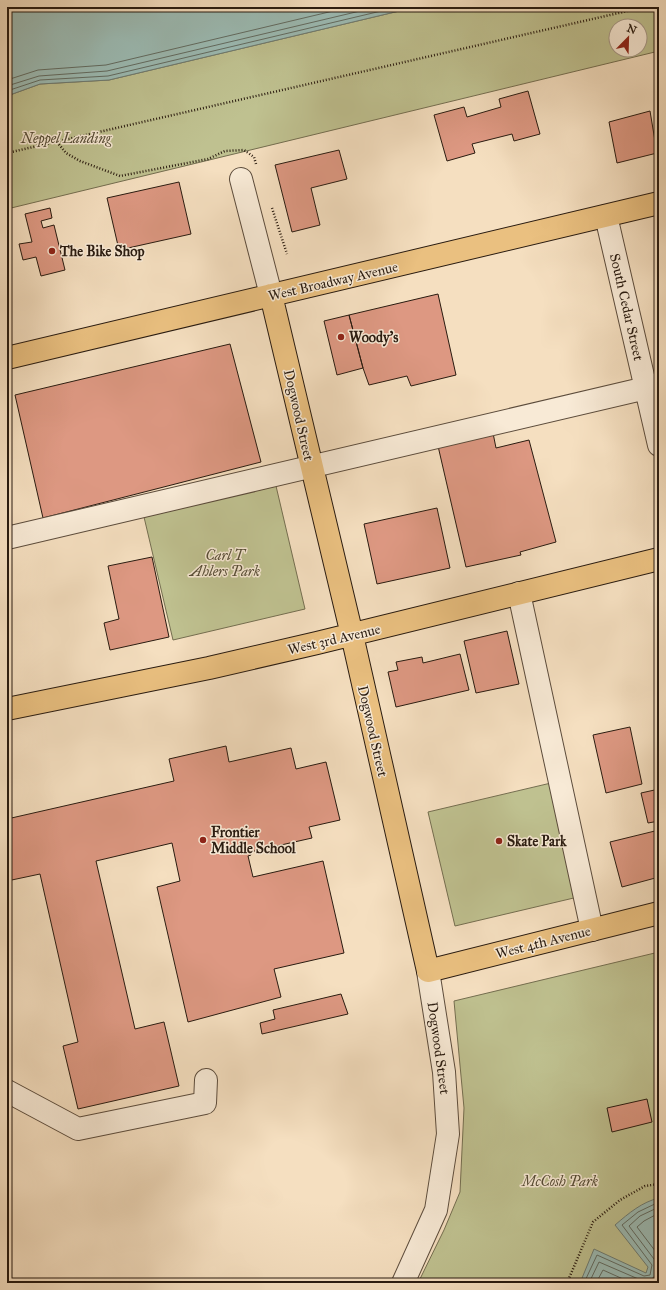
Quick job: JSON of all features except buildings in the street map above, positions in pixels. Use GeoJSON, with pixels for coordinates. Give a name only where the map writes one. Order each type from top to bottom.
{"type":"FeatureCollection","features":[{"type":"Feature","properties":{"kind":"main road","name":"West Broadway Avenue"},"geometry":{"type":"LineString","coordinates":[[7,358],[659,203]]}},
{"type":"Feature","properties":{"kind":"main road","name":"Dogwood Street"},"geometry":{"type":"LineString","coordinates":[[271,295],[352,635],[428,971]]}},
{"type":"Feature","properties":{"kind":"main road","name":"West 3rd Avenue"},"geometry":{"type":"LineString","coordinates":[[7,709],[209,668],[352,635],[659,559]]}},
{"type":"Feature","properties":{"kind":"main road","name":"West 4th Avenue"},"geometry":{"type":"LineString","coordinates":[[428,971],[659,913]]}},
{"type":"Feature","properties":{"kind":"street","name":"Dogwood Street"},"geometry":{"type":"LineString","coordinates":[[249,172],[271,295]]}},
{"type":"Feature","properties":{"kind":"street","name":"South Cedar Street"},"geometry":{"type":"LineString","coordinates":[[606,216],[652,387],[659,446]]}},
{"type":"Feature","properties":{"kind":"street"},"geometry":{"type":"LineString","coordinates":[[7,538],[652,387]]}},
{"type":"Feature","properties":{"kind":"street"},"geometry":{"type":"LineString","coordinates":[[519,593],[592,930]]}},
{"type":"Feature","properties":{"kind":"street","name":"Dogwood Street"},"geometry":{"type":"LineString","coordinates":[[403,1283],[436,1210],[448,1134],[444,1072],[428,971]]}},
{"type":"Feature","properties":{"kind":"street"},"geometry":{"type":"LineString","coordinates":[[7,1091],[78,1129],[205,1103],[206,1080]]}},
{"type":"Feature","properties":{"kind":"path"},"geometry":{"type":"LineString","coordinates":[[7,153],[645,7]]}},
{"type":"Feature","properties":{"kind":"path"},"geometry":{"type":"LineString","coordinates":[[57,142],[66,153],[80,161],[120,176],[208,159],[225,152],[237,150],[244,150],[254,157],[249,172]]}},
{"type":"Feature","properties":{"kind":"path"},"geometry":{"type":"LineString","coordinates":[[270,202],[288,254]]}},
{"type":"Feature","properties":{"kind":"path"},"geometry":{"type":"LineString","coordinates":[[566,1283],[593,1222],[620,1200],[645,1186],[659,1184]]}},
{"type":"Feature","properties":{"kind":"green space","name":"Neppel Landing"},"geometry":{"type":"Polygon","coordinates":[[[416,7],[659,7],[659,51],[648,54],[648,18],[608,18],[608,58],[630,58],[7,209],[7,96],[40,84],[109,80],[416,7]]]}},
{"type":"Feature","properties":{"kind":"green space","name":"Carl T Ahlers Park"},"geometry":{"type":"Polygon","coordinates":[[[276,486],[305,609],[173,640],[144,517],[276,486]]]}},
{"type":"Feature","properties":{"kind":"green space","name":"Skate Park"},"geometry":{"type":"Polygon","coordinates":[[[551,783],[578,897],[455,926],[428,812],[551,783]]]}},
{"type":"Feature","properties":{"kind":"green space","name":"McCosh Park"},"geometry":{"type":"Polygon","coordinates":[[[659,952],[659,1283],[418,1283],[444,1230],[460,1192],[464,1108],[454,1001],[659,952]]]}},
{"type":"Feature","properties":{"kind":"water"},"geometry":{"type":"Polygon","coordinates":[[[7,7],[416,7],[109,80],[40,84],[7,96],[7,7]]]}},
{"type":"Feature","properties":{"kind":"water"},"geometry":{"type":"Polygon","coordinates":[[[659,1198],[659,1283],[580,1283],[594,1249],[646,1273],[648,1267],[615,1225],[641,1205],[659,1198]]]}},
{"type":"Feature","properties":{"kind":"place","name":"The Bike Shop"},"geometry":{"type":"Point","coordinates":[52,251]}},
{"type":"Feature","properties":{"kind":"place","name":"Woody's"},"geometry":{"type":"Point","coordinates":[341,337]}},
{"type":"Feature","properties":{"kind":"place","name":"Frontier Middle School"},"geometry":{"type":"Point","coordinates":[203,840]}},
{"type":"Feature","properties":{"kind":"place","name":"Skate Park"},"geometry":{"type":"Point","coordinates":[499,841]}}]}
